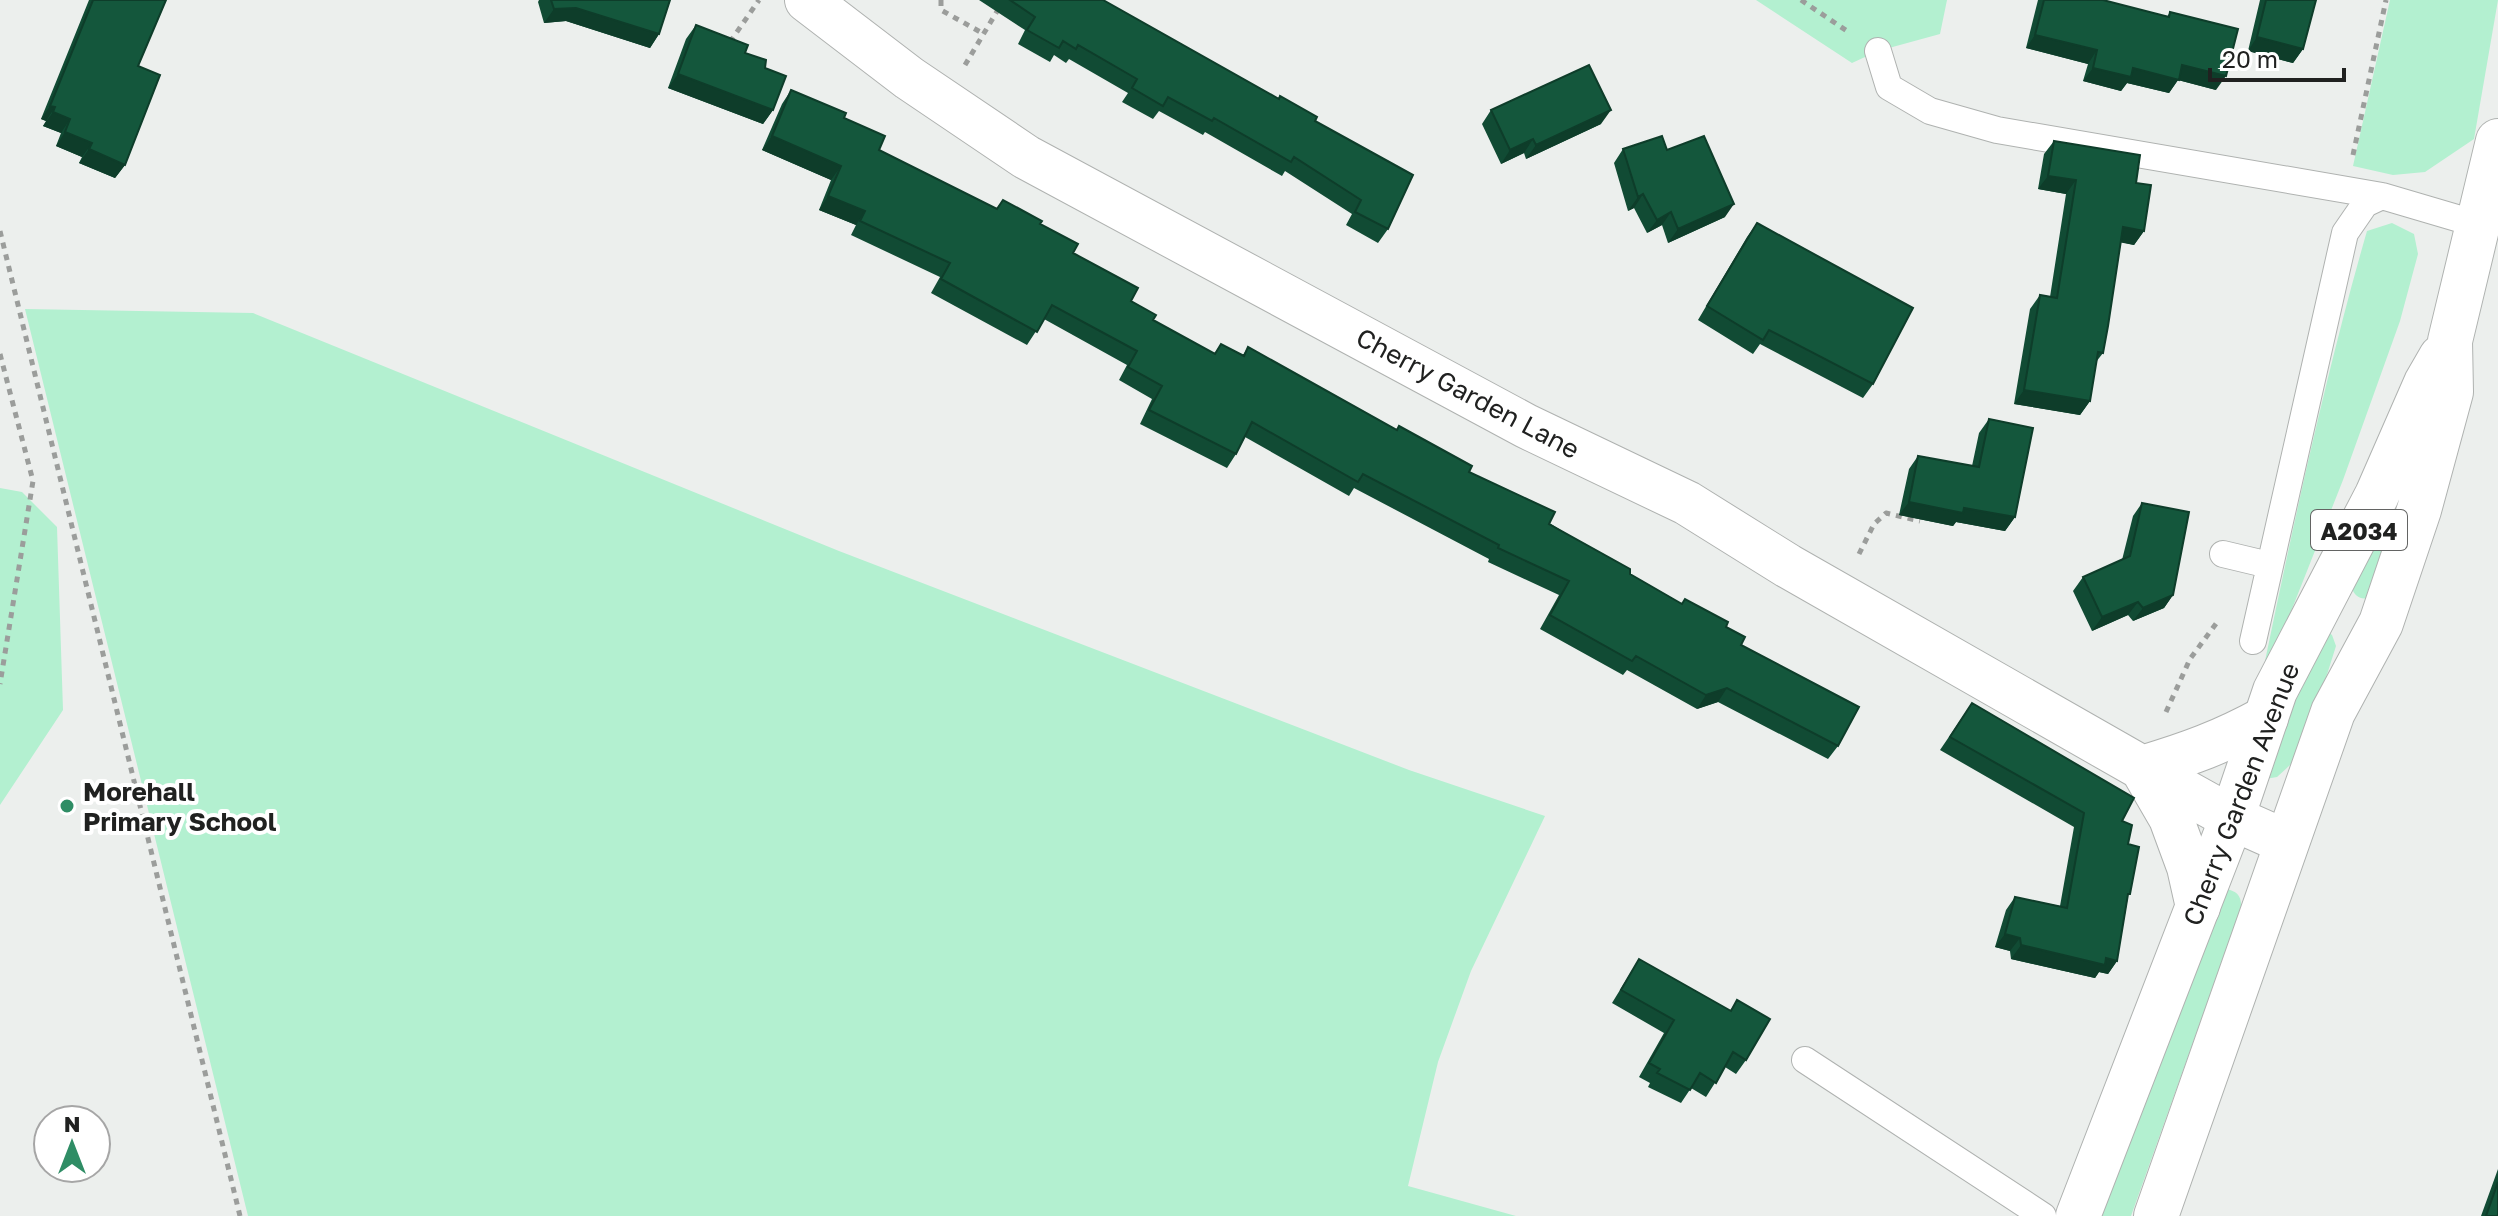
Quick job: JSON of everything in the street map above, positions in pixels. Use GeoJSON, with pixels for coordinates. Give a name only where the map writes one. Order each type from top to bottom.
{"type":"FeatureCollection","features":[{"type":"Feature","properties":{"kind":"main road","name":"Cherry Garden Lane"},"geometry":{"type":"LineString","coordinates":[[807,0],[909,78],[1026,157],[1087,192],[1526,426],[1687,503],[1788,566],[2142,768],[2232,818],[2286,842]]}},
{"type":"Feature","properties":{"kind":"main road","name":"Cherry Garden Avenue"},"geometry":{"type":"LineString","coordinates":[[2156,1216],[2333,712],[2381,623],[2419,510],[2451,392],[2450,341],[2498,141]]}},
{"type":"Feature","properties":{"kind":"main road","name":"Cherry Garden Avenue"},"geometry":{"type":"LineString","coordinates":[[2078,1216],[2232,818],[2275,691],[2377,495],[2426,383],[2450,341]]}},
{"type":"Feature","properties":{"kind":"main road"},"geometry":{"type":"LineString","coordinates":[[2198,907],[2189,867],[2171,818],[2142,768],[2197,752],[2266,718]]}},
{"type":"Feature","properties":{"kind":"lane"},"geometry":{"type":"LineString","coordinates":[[1878,51],[1889,87],[1930,111],[1997,130],[2382,196],[2477,224]]}},
{"type":"Feature","properties":{"kind":"lane"},"geometry":{"type":"LineString","coordinates":[[2253,641],[2345,233],[2365,204],[2382,196]]}},
{"type":"Feature","properties":{"kind":"lane"},"geometry":{"type":"LineString","coordinates":[[2223,554],[2269,565]]}},
{"type":"Feature","properties":{"kind":"lane"},"geometry":{"type":"LineString","coordinates":[[1805,1060],[2043,1216]]}},
{"type":"Feature","properties":{"kind":"path"},"geometry":{"type":"LineString","coordinates":[[722,53],[759,0]]}},
{"type":"Feature","properties":{"kind":"path"},"geometry":{"type":"LineString","coordinates":[[941,0],[941,10],[984,34]]}},
{"type":"Feature","properties":{"kind":"path"},"geometry":{"type":"LineString","coordinates":[[1801,0],[1878,51]]}},
{"type":"Feature","properties":{"kind":"path"},"geometry":{"type":"LineString","coordinates":[[941,98],[960,74],[1001,6]]}},
{"type":"Feature","properties":{"kind":"path"},"geometry":{"type":"LineString","coordinates":[[0,231],[240,1216]]}},
{"type":"Feature","properties":{"kind":"path"},"geometry":{"type":"LineString","coordinates":[[0,354],[33,481],[0,684]]}},
{"type":"Feature","properties":{"kind":"path"},"geometry":{"type":"LineString","coordinates":[[1853,565],[1881,516],[1886,513],[1920,521]]}},
{"type":"Feature","properties":{"kind":"path"},"geometry":{"type":"LineString","coordinates":[[2161,722],[2190,659]]}},
{"type":"Feature","properties":{"kind":"green space"},"geometry":{"type":"Polygon","coordinates":[[[1756,0],[1947,0],[1940,34],[1878,51],[1852,63],[1756,0]]]}},
{"type":"Feature","properties":{"kind":"green space"},"geometry":{"type":"Polygon","coordinates":[[[2390,0],[2498,0],[2474,139],[2425,172],[2393,175],[2353,166],[2390,0]]]}},
{"type":"Feature","properties":{"kind":"green space"},"geometry":{"type":"Polygon","coordinates":[[[2392,223],[2414,234],[2418,254],[2400,321],[2343,480],[2271,662],[2265,661],[2325,391],[2367,231],[2392,223]]]}},
{"type":"Feature","properties":{"kind":"green space"},"geometry":{"type":"Polygon","coordinates":[[[25,309],[253,313],[839,551],[1409,770],[1545,816],[1471,971],[1438,1062],[1408,1186],[1516,1216],[248,1216],[25,309]]]}},
{"type":"Feature","properties":{"kind":"green space"},"geometry":{"type":"Polygon","coordinates":[[[0,488],[22,492],[57,527],[63,710],[0,805],[0,488]]]}},
{"type":"Feature","properties":{"kind":"green space"},"geometry":{"type":"Polygon","coordinates":[[[2383,526],[2390,532],[2370,597],[2361,598],[2352,588],[2383,526]]]}},
{"type":"Feature","properties":{"kind":"green space"},"geometry":{"type":"Polygon","coordinates":[[[2326,630],[2332,635],[2336,646],[2302,754],[2277,777],[2265,779],[2265,762],[2326,630]]]}},
{"type":"Feature","properties":{"kind":"green space"},"geometry":{"type":"Polygon","coordinates":[[[2226,889],[2238,895],[2241,908],[2131,1216],[2099,1216],[2226,889]]]}},
{"type":"Feature","properties":{"kind":"building"},"geometry":{"type":"Polygon","coordinates":[[[93,0],[166,0],[138,66],[160,75],[125,165],[89,149],[92,143],[65,132],[70,119],[53,112],[55,107],[50,106],[93,0]]]}},
{"type":"Feature","properties":{"kind":"building"},"geometry":{"type":"Polygon","coordinates":[[[551,0],[670,0],[659,34],[576,8],[554,9],[551,0]]]}},
{"type":"Feature","properties":{"kind":"building"},"geometry":{"type":"Polygon","coordinates":[[[1010,0],[1103,0],[1279,99],[1280,96],[1317,117],[1315,121],[1413,175],[1388,229],[1355,212],[1361,200],[1294,157],[1291,162],[1214,118],[1212,121],[1168,97],[1163,106],[1132,88],[1137,79],[1078,45],[1076,49],[1063,41],[1059,48],[1027,30],[1035,17],[1010,0]]]}},
{"type":"Feature","properties":{"kind":"building"},"geometry":{"type":"Polygon","coordinates":[[[2044,0],[2103,0],[2169,17],[2170,12],[2238,29],[2226,76],[2182,65],[2179,80],[2133,68],[2131,77],[2093,68],[2097,50],[2035,35],[2044,0]]]}},
{"type":"Feature","properties":{"kind":"building"},"geometry":{"type":"Polygon","coordinates":[[[2266,0],[2316,0],[2303,49],[2257,37],[2266,0]]]}},
{"type":"Feature","properties":{"kind":"building"},"geometry":{"type":"Polygon","coordinates":[[[696,25],[748,45],[745,53],[766,60],[765,68],[786,76],[773,110],[678,74],[696,25]]]}},
{"type":"Feature","properties":{"kind":"building"},"geometry":{"type":"Polygon","coordinates":[[[1589,65],[1611,110],[1536,145],[1533,139],[1510,150],[1491,110],[1589,65]]]}},
{"type":"Feature","properties":{"kind":"building"},"geometry":{"type":"Polygon","coordinates":[[[791,90],[846,113],[844,118],[885,136],[879,150],[997,209],[1003,200],[1042,221],[1040,224],[1078,244],[1073,253],[1138,288],[1131,301],[1156,315],[1153,320],[1215,354],[1221,344],[1244,356],[1248,347],[1397,430],[1399,426],[1472,466],[1469,472],[1555,512],[1549,524],[1630,569],[1630,574],[1682,604],[1685,599],[1728,622],[1726,627],[1745,637],[1741,645],[1859,707],[1838,746],[1727,688],[1706,695],[1636,656],[1632,661],[1550,615],[1569,581],[1498,548],[1499,545],[1363,474],[1358,482],[1252,422],[1236,454],[1149,410],[1162,386],[1128,367],[1137,351],[1052,305],[1037,332],[941,279],[950,263],[860,221],[865,211],[828,196],[841,166],[772,136],[791,90]]]}},
{"type":"Feature","properties":{"kind":"building"},"geometry":{"type":"Polygon","coordinates":[[[1662,136],[1667,150],[1704,136],[1734,204],[1678,229],[1671,212],[1657,220],[1643,194],[1638,197],[1623,149],[1662,136]]]}},
{"type":"Feature","properties":{"kind":"building"},"geometry":{"type":"Polygon","coordinates":[[[2054,141],[2140,155],[2136,183],[2151,185],[2144,231],[2123,227],[2103,353],[2098,352],[2090,401],[2024,390],[2040,295],[2057,298],[2076,180],[2048,176],[2054,141]]]}},
{"type":"Feature","properties":{"kind":"building"},"geometry":{"type":"Polygon","coordinates":[[[1757,223],[1913,308],[1873,384],[1769,330],[1763,340],[1707,306],[1757,223]]]}},
{"type":"Feature","properties":{"kind":"building"},"geometry":{"type":"Polygon","coordinates":[[[1989,419],[2033,428],[2015,517],[1964,508],[1963,513],[1909,502],[1918,456],[1979,467],[1989,419]]]}},
{"type":"Feature","properties":{"kind":"building"},"geometry":{"type":"Polygon","coordinates":[[[2142,503],[2189,512],[2173,595],[2143,608],[2138,602],[2102,617],[2083,577],[2130,556],[2142,503]]]}},
{"type":"Feature","properties":{"kind":"building"},"geometry":{"type":"Polygon","coordinates":[[[1972,703],[2134,798],[2122,821],[2132,825],[2128,844],[2139,847],[2117,961],[2106,958],[2105,965],[2021,945],[2020,938],[2005,934],[2015,897],[2067,908],[2084,813],[1950,737],[1972,703]]]}},
{"type":"Feature","properties":{"kind":"building"},"geometry":{"type":"Polygon","coordinates":[[[1639,959],[1731,1011],[1737,1000],[1770,1019],[1746,1060],[1733,1052],[1716,1083],[1700,1073],[1690,1090],[1657,1073],[1660,1069],[1649,1063],[1674,1020],[1621,990],[1639,959]]]}},
{"type":"Feature","properties":{"kind":"building"},"geometry":{"type":"Polygon","coordinates":[[[2498,1182],[2498,1216],[2486,1216],[2498,1182]]]}},
{"type":"Feature","properties":{"kind":"place","name":"Morehall Primary School"},"geometry":{"type":"Point","coordinates":[67,806]}}]}
